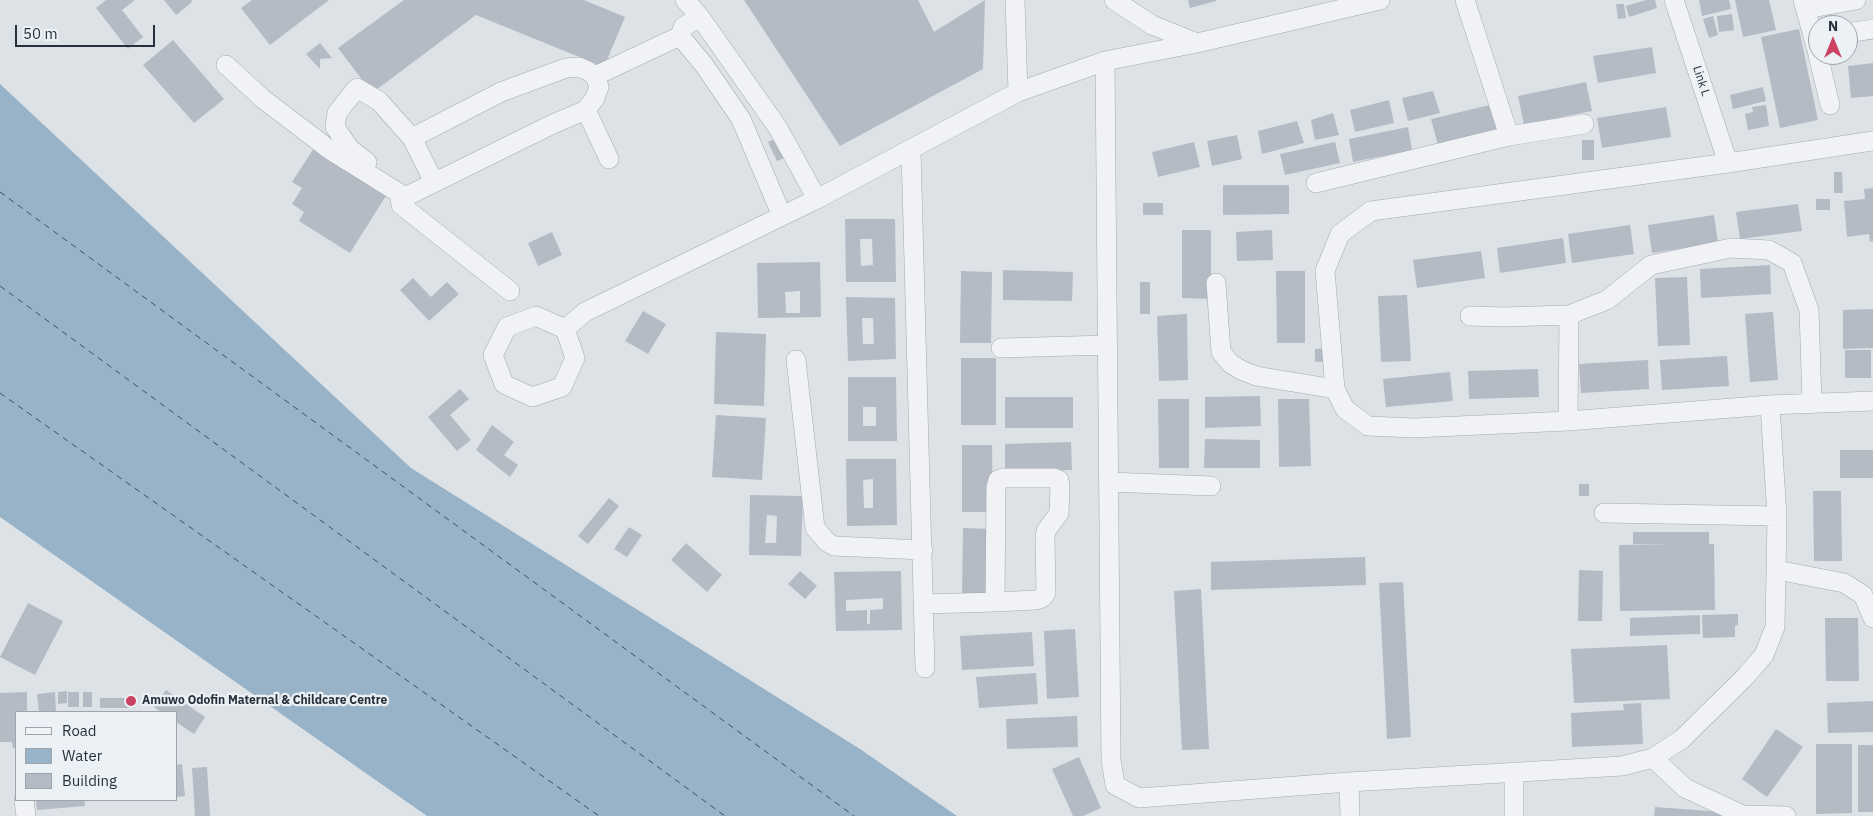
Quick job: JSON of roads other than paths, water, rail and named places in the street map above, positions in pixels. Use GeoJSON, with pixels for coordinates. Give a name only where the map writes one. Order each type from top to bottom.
{"type":"FeatureCollection","features":[{"type":"Feature","properties":{"kind":"street"},"geometry":{"type":"LineString","coordinates":[[685,0],[700,18],[778,128],[817,199]]}},
{"type":"Feature","properties":{"kind":"street"},"geometry":{"type":"LineString","coordinates":[[1015,0],[1018,92]]}},
{"type":"Feature","properties":{"kind":"street"},"geometry":{"type":"LineString","coordinates":[[1114,0],[1152,25],[1197,43]]}},
{"type":"Feature","properties":{"kind":"street"},"geometry":{"type":"LineString","coordinates":[[565,329],[585,312],[817,199],[1018,92],[1105,61],[1197,43],[1380,0]]}},
{"type":"Feature","properties":{"kind":"street"},"geometry":{"type":"LineString","coordinates":[[1465,0],[1509,136]]}},
{"type":"Feature","properties":{"kind":"street","name":"Link L"},"geometry":{"type":"LineString","coordinates":[[1674,0],[1728,162]]}},
{"type":"Feature","properties":{"kind":"street"},"geometry":{"type":"LineString","coordinates":[[1805,4],[1856,0]]}},
{"type":"Feature","properties":{"kind":"street"},"geometry":{"type":"LineString","coordinates":[[595,76],[680,36],[683,27],[700,18]]}},
{"type":"Feature","properties":{"kind":"street"},"geometry":{"type":"LineString","coordinates":[[1858,31],[1873,29]]}},
{"type":"Feature","properties":{"kind":"street"},"geometry":{"type":"LineString","coordinates":[[680,36],[704,65],[741,118],[782,216]]}},
{"type":"Feature","properties":{"kind":"street"},"geometry":{"type":"LineString","coordinates":[[1105,61],[1111,760],[1115,785],[1140,807],[1348,782],[1622,766],[1653,758],[1682,740],[1746,677],[1764,655],[1775,627],[1777,516],[1770,405]]}},
{"type":"Feature","properties":{"kind":"street"},"geometry":{"type":"LineString","coordinates":[[226,65],[263,99],[330,150],[399,193],[405,200]]}},
{"type":"Feature","properties":{"kind":"street"},"geometry":{"type":"LineString","coordinates":[[1821,65],[1830,105]]}},
{"type":"Feature","properties":{"kind":"street"},"geometry":{"type":"LineString","coordinates":[[405,200],[434,182],[586,110],[595,98],[599,87],[595,76],[588,71],[578,67],[566,68],[501,92],[412,138]]}},
{"type":"Feature","properties":{"kind":"street"},"geometry":{"type":"LineString","coordinates":[[434,182],[412,138],[380,101],[356,88],[337,113],[335,127],[350,149],[374,166],[405,200],[510,291]]}},
{"type":"Feature","properties":{"kind":"street"},"geometry":{"type":"LineString","coordinates":[[586,110],[609,158]]}},
{"type":"Feature","properties":{"kind":"street"},"geometry":{"type":"LineString","coordinates":[[1316,183],[1509,136],[1584,124]]}},
{"type":"Feature","properties":{"kind":"street"},"geometry":{"type":"LineString","coordinates":[[1873,141],[1371,211],[1340,234],[1325,271],[1335,388],[1344,409],[1368,426],[1414,428],[1568,421],[1770,405],[1873,401]]}},
{"type":"Feature","properties":{"kind":"street"},"geometry":{"type":"LineString","coordinates":[[911,150],[925,668]]}},
{"type":"Feature","properties":{"kind":"street"},"geometry":{"type":"LineString","coordinates":[[1470,316],[1569,315],[1606,300],[1652,264],[1731,248],[1769,250],[1792,263],[1809,310],[1812,403]]}},
{"type":"Feature","properties":{"kind":"street"},"geometry":{"type":"LineString","coordinates":[[1216,284],[1221,352],[1230,363],[1256,376],[1335,388]]}},
{"type":"Feature","properties":{"kind":"street"},"geometry":{"type":"LineString","coordinates":[[1568,421],[1569,315]]}},
{"type":"Feature","properties":{"kind":"street"},"geometry":{"type":"LineString","coordinates":[[536,316],[565,329],[575,358],[562,387],[532,397],[504,384],[493,355],[507,326],[536,316]]}},
{"type":"Feature","properties":{"kind":"street"},"geometry":{"type":"LineString","coordinates":[[1001,348],[1108,346]]}},
{"type":"Feature","properties":{"kind":"street"},"geometry":{"type":"LineString","coordinates":[[796,360],[814,528],[827,542],[834,546],[923,550]]}},
{"type":"Feature","properties":{"kind":"street"},"geometry":{"type":"LineString","coordinates":[[924,604],[995,602],[1036,600],[1042,598],[1046,593],[1045,537],[1046,532],[1059,513],[1059,480],[1054,478],[1003,478],[998,480],[996,486],[995,602]]}},
{"type":"Feature","properties":{"kind":"street"},"geometry":{"type":"LineString","coordinates":[[1109,482],[1212,486]]}},
{"type":"Feature","properties":{"kind":"street"},"geometry":{"type":"LineString","coordinates":[[1604,513],[1777,516]]}},
{"type":"Feature","properties":{"kind":"street"},"geometry":{"type":"LineString","coordinates":[[1777,570],[1844,583],[1863,595],[1873,618]]}},
{"type":"Feature","properties":{"kind":"street"},"geometry":{"type":"LineString","coordinates":[[1653,758],[1685,788],[1743,814],[1786,816]]}},
{"type":"Feature","properties":{"kind":"street"},"geometry":{"type":"LineString","coordinates":[[1514,773],[1514,816]]}},
{"type":"Feature","properties":{"kind":"street"},"geometry":{"type":"LineString","coordinates":[[1348,782],[1350,816]]}},
{"type":"Feature","properties":{"kind":"street"},"geometry":{"type":"LineString","coordinates":[[24,801],[26,816]]}},
{"type":"Feature","properties":{"kind":"water"},"geometry":{"type":"Polygon","coordinates":[[[0,84],[411,468],[860,749],[957,816],[427,816],[0,517],[0,84]]]}},
{"type":"Feature","properties":{"kind":"place","name":"Amuwo Odofin Maternal & Childcare Centre"},"geometry":{"type":"Point","coordinates":[131,701]}}]}
